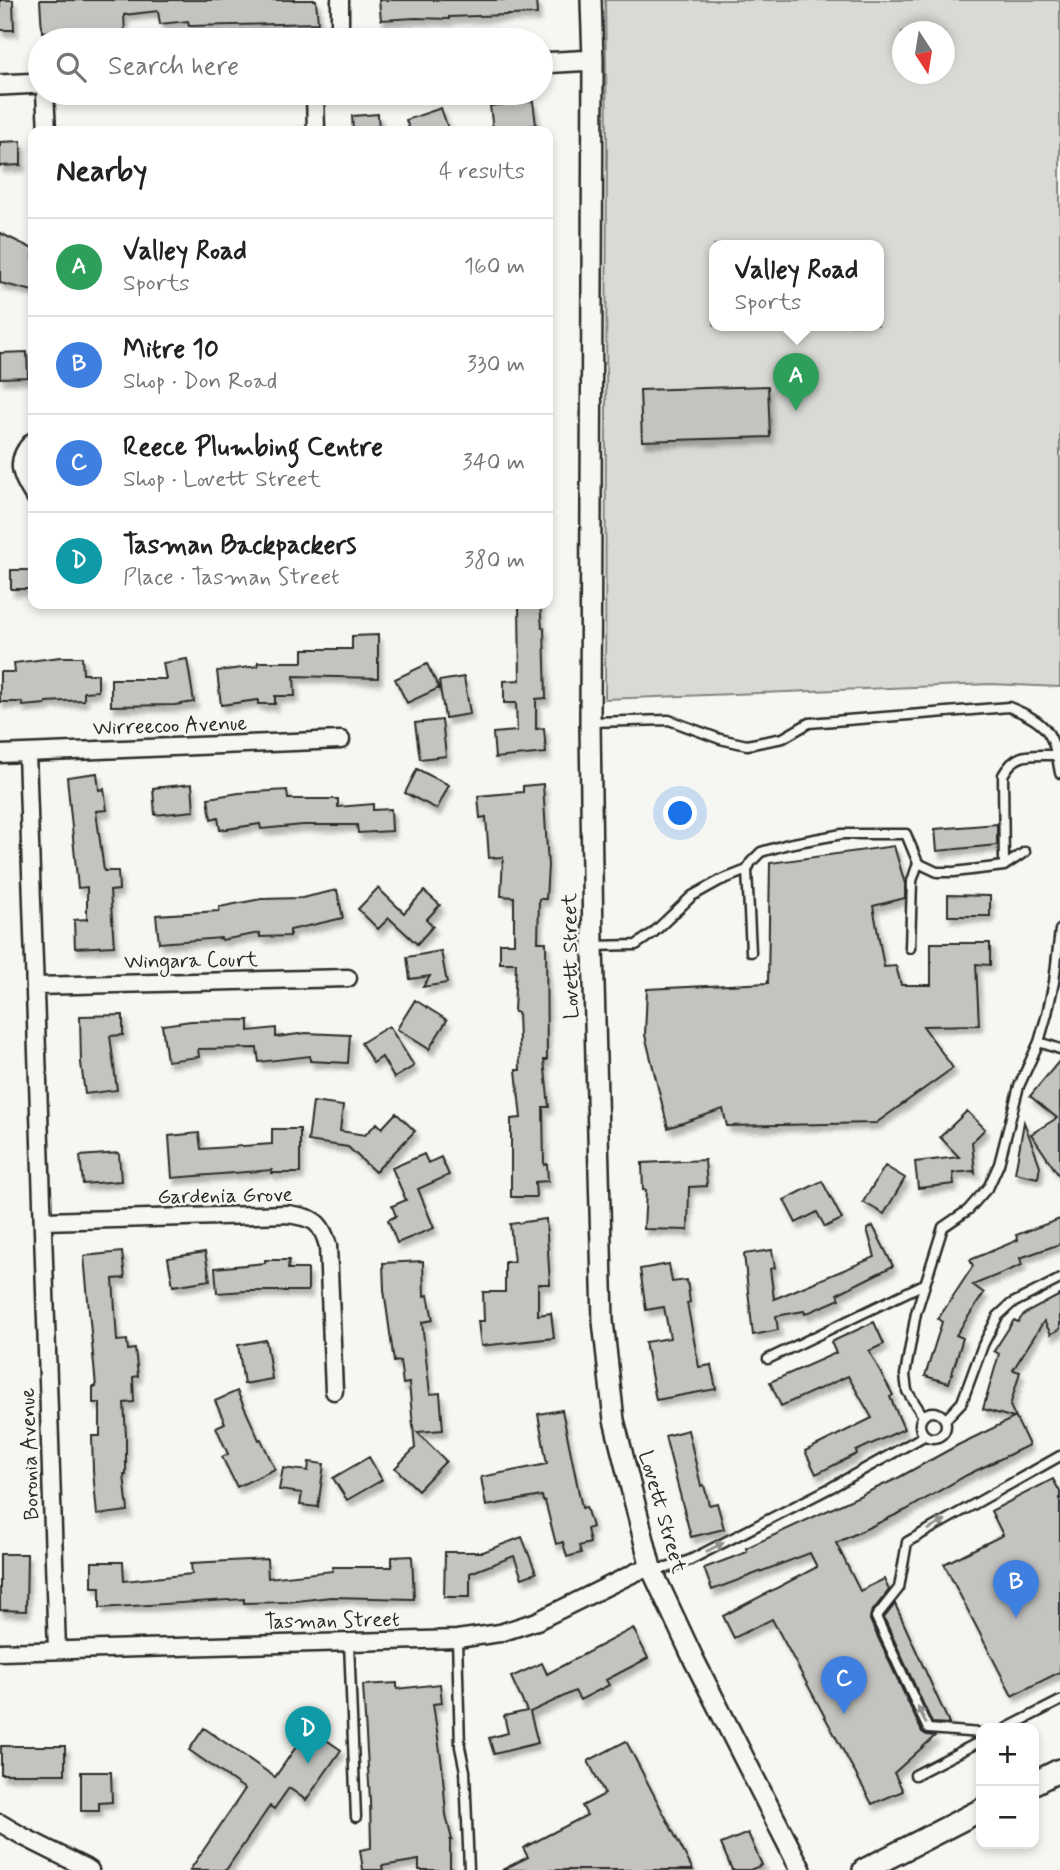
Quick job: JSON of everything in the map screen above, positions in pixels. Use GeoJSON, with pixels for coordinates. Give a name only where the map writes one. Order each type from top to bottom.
{"type":"FeatureCollection","features":[{"type":"Feature","properties":{"kind":"main road"},"geometry":{"type":"LineString","coordinates":[[1039,1780],[1060,1770]]}},
{"type":"Feature","properties":{"kind":"main road"},"geometry":{"type":"LineString","coordinates":[[864,1870],[976,1813]]}},
{"type":"Feature","properties":{"kind":"street"},"geometry":{"type":"LineString","coordinates":[[340,0],[340,28]]}},
{"type":"Feature","properties":{"kind":"street","name":"Lovett Street"},"geometry":{"type":"LineString","coordinates":[[591,0],[590,722],[593,946],[603,1321],[614,1420],[651,1569],[694,1661],[801,1870]]}},
{"type":"Feature","properties":{"kind":"street"},"geometry":{"type":"LineString","coordinates":[[553,63],[593,61]]}},
{"type":"Feature","properties":{"kind":"street"},"geometry":{"type":"LineString","coordinates":[[0,85],[28,84]]}},
{"type":"Feature","properties":{"kind":"street"},"geometry":{"type":"LineString","coordinates":[[46,105],[47,126]]}},
{"type":"Feature","properties":{"kind":"street"},"geometry":{"type":"LineString","coordinates":[[315,105],[316,126]]}},
{"type":"Feature","properties":{"kind":"street"},"geometry":{"type":"LineString","coordinates":[[28,448],[21,456],[21,474],[28,486]]}},
{"type":"Feature","properties":{"kind":"street","name":"Wirreecoo Avenue"},"geometry":{"type":"LineString","coordinates":[[0,754],[341,740]]}},
{"type":"Feature","properties":{"kind":"street","name":"Boronia Avenue"},"geometry":{"type":"LineString","coordinates":[[27,752],[57,1650]]}},
{"type":"Feature","properties":{"kind":"street","name":"Wingara Court"},"geometry":{"type":"LineString","coordinates":[[36,986],[348,978]]}},
{"type":"Feature","properties":{"kind":"street","name":"Gardenia Grove"},"geometry":{"type":"LineString","coordinates":[[44,1221],[288,1214],[309,1217],[323,1228],[328,1246],[334,1391]]}},
{"type":"Feature","properties":{"kind":"street","name":"Tasman Street"},"geometry":{"type":"LineString","coordinates":[[0,1652],[457,1639],[500,1633],[537,1620],[636,1572],[651,1569]]}},
{"type":"Feature","properties":{"kind":"street"},"geometry":{"type":"LineString","coordinates":[[0,1823],[90,1870]]}},
{"type":"Feature","properties":{"kind":"lane"},"geometry":{"type":"LineString","coordinates":[[590,722],[669,720],[720,739],[747,745],[783,737],[809,723],[1009,707],[1033,717],[1051,735],[1060,774]]}},
{"type":"Feature","properties":{"kind":"lane"},"geometry":{"type":"LineString","coordinates":[[1004,866],[1003,775],[1009,764],[1018,756],[1057,755]]}},
{"type":"Feature","properties":{"kind":"lane"},"geometry":{"type":"LineString","coordinates":[[751,952],[747,870],[751,862],[761,852],[842,834],[906,834],[918,863],[912,881],[910,948]]}},
{"type":"Feature","properties":{"kind":"lane"},"geometry":{"type":"LineString","coordinates":[[918,863],[937,872],[954,872],[1004,866],[1025,852]]}},
{"type":"Feature","properties":{"kind":"lane"},"geometry":{"type":"LineString","coordinates":[[593,946],[636,945],[653,933],[692,896],[747,870]]}},
{"type":"Feature","properties":{"kind":"lane"},"geometry":{"type":"LineString","coordinates":[[923,1416],[907,1391],[905,1375],[924,1284],[943,1227],[968,1210],[989,1186],[1002,1153],[1019,1086],[1040,1042],[1054,982],[1060,930]]}},
{"type":"Feature","properties":{"kind":"lane"},"geometry":{"type":"LineString","coordinates":[[1040,1042],[1060,1049]]}},
{"type":"Feature","properties":{"kind":"lane"},"geometry":{"type":"LineString","coordinates":[[945,1420],[962,1402],[983,1345],[998,1315],[1011,1304],[1060,1279]]}},
{"type":"Feature","properties":{"kind":"lane"},"geometry":{"type":"LineString","coordinates":[[768,1359],[924,1284]]}},
{"type":"Feature","properties":{"kind":"lane"},"geometry":{"type":"LineString","coordinates":[[931,1412],[939,1413],[945,1420],[946,1429],[941,1436],[933,1439],[924,1436],[920,1430],[923,1416],[931,1412]]}},
{"type":"Feature","properties":{"kind":"lane"},"geometry":{"type":"LineString","coordinates":[[651,1569],[667,1569],[690,1560],[924,1436]]}},
{"type":"Feature","properties":{"kind":"lane"},"geometry":{"type":"LineString","coordinates":[[976,1733],[928,1729],[876,1617],[899,1588],[907,1542],[1060,1456]]}},
{"type":"Feature","properties":{"kind":"lane"},"geometry":{"type":"LineString","coordinates":[[457,1639],[460,1747],[465,1770],[469,1870]]}},
{"type":"Feature","properties":{"kind":"lane"},"geometry":{"type":"LineString","coordinates":[[349,1642],[356,1817]]}},
{"type":"Feature","properties":{"kind":"lane"},"geometry":{"type":"LineString","coordinates":[[1017,1723],[1060,1701]]}},
{"type":"Feature","properties":{"kind":"lane"},"geometry":{"type":"LineString","coordinates":[[915,1775],[976,1744]]}},
{"type":"Feature","properties":{"kind":"shaded area"},"geometry":{"type":"Polygon","coordinates":[[[605,0],[1060,0],[1060,687],[991,684],[605,699],[605,0]]]}},
{"type":"Feature","properties":{"kind":"building"},"geometry":{"type":"Polygon","coordinates":[[[0,0],[13,0],[14,30],[0,30],[0,0]]]}},
{"type":"Feature","properties":{"kind":"building"},"geometry":{"type":"Polygon","coordinates":[[[40,0],[316,0],[318,23],[189,26],[188,21],[160,24],[158,11],[124,15],[125,28],[42,28],[40,0]]]}},
{"type":"Feature","properties":{"kind":"building"},"geometry":{"type":"Polygon","coordinates":[[[379,0],[536,0],[537,14],[381,20],[379,0]]]}},
{"type":"Feature","properties":{"kind":"building"},"geometry":{"type":"Polygon","coordinates":[[[534,105],[536,125],[492,126],[490,106],[534,105]]]}},
{"type":"Feature","properties":{"kind":"building"},"geometry":{"type":"Polygon","coordinates":[[[441,108],[447,126],[408,126],[406,120],[441,108]]]}},
{"type":"Feature","properties":{"kind":"building"},"geometry":{"type":"Polygon","coordinates":[[[378,114],[379,126],[353,126],[352,116],[378,114]]]}},
{"type":"Feature","properties":{"kind":"building"},"geometry":{"type":"Polygon","coordinates":[[[21,141],[21,165],[0,166],[0,142],[21,141]]]}},
{"type":"Feature","properties":{"kind":"building"},"geometry":{"type":"Polygon","coordinates":[[[0,233],[28,247],[28,290],[0,283],[0,233]]]}},
{"type":"Feature","properties":{"kind":"building"},"geometry":{"type":"Polygon","coordinates":[[[27,352],[28,377],[0,378],[0,353],[27,352]]]}},
{"type":"Feature","properties":{"kind":"building"},"geometry":{"type":"Polygon","coordinates":[[[768,386],[770,437],[642,441],[640,390],[768,386]]]}},
{"type":"Feature","properties":{"kind":"building"},"geometry":{"type":"Polygon","coordinates":[[[11,570],[28,570],[28,589],[11,589],[11,570]]]}},
{"type":"Feature","properties":{"kind":"building"},"geometry":{"type":"Polygon","coordinates":[[[519,609],[540,609],[544,628],[546,698],[536,699],[536,729],[544,728],[546,753],[495,758],[493,733],[517,731],[516,703],[504,703],[504,681],[520,680],[519,609]]]}},
{"type":"Feature","properties":{"kind":"building"},"geometry":{"type":"Polygon","coordinates":[[[378,635],[378,678],[294,676],[295,696],[275,696],[275,704],[258,704],[258,700],[221,705],[217,671],[258,666],[258,662],[303,662],[303,649],[352,649],[352,636],[378,635]]]}},
{"type":"Feature","properties":{"kind":"building"},"geometry":{"type":"Polygon","coordinates":[[[82,657],[83,674],[98,674],[98,691],[84,692],[84,700],[23,706],[22,702],[0,702],[0,672],[15,672],[14,663],[82,657]]]}},
{"type":"Feature","properties":{"kind":"building"},"geometry":{"type":"Polygon","coordinates":[[[187,659],[194,702],[111,706],[111,679],[166,679],[163,663],[187,659]]]}},
{"type":"Feature","properties":{"kind":"building"},"geometry":{"type":"Polygon","coordinates":[[[427,664],[439,688],[407,703],[395,679],[427,664]]]}},
{"type":"Feature","properties":{"kind":"building"},"geometry":{"type":"Polygon","coordinates":[[[464,677],[470,714],[445,718],[439,681],[464,677]]]}},
{"type":"Feature","properties":{"kind":"building"},"geometry":{"type":"Polygon","coordinates":[[[442,720],[446,756],[420,759],[415,723],[442,720]]]}},
{"type":"Feature","properties":{"kind":"building"},"geometry":{"type":"Polygon","coordinates":[[[417,769],[449,785],[437,809],[405,793],[417,769]]]}},
{"type":"Feature","properties":{"kind":"building"},"geometry":{"type":"Polygon","coordinates":[[[97,773],[99,790],[104,789],[107,810],[96,811],[104,871],[118,871],[119,890],[110,891],[114,946],[75,948],[74,920],[87,919],[87,887],[78,888],[67,777],[97,773]]]}},
{"type":"Feature","properties":{"kind":"building"},"geometry":{"type":"Polygon","coordinates":[[[192,784],[194,811],[155,815],[153,788],[192,784]]]}},
{"type":"Feature","properties":{"kind":"building"},"geometry":{"type":"Polygon","coordinates":[[[543,784],[548,866],[546,899],[539,899],[538,942],[546,942],[547,1060],[544,1060],[549,1107],[543,1107],[544,1165],[547,1164],[548,1181],[535,1182],[536,1197],[511,1197],[511,1119],[521,1118],[516,1070],[520,1070],[518,1012],[514,1012],[516,963],[500,963],[500,943],[514,943],[514,897],[501,896],[503,857],[489,858],[486,817],[480,818],[478,796],[523,792],[523,786],[543,784]]]}},
{"type":"Feature","properties":{"kind":"building"},"geometry":{"type":"Polygon","coordinates":[[[287,790],[288,799],[338,799],[338,807],[373,804],[373,810],[391,809],[392,831],[358,833],[357,825],[303,825],[261,829],[260,824],[220,830],[218,817],[211,819],[208,798],[287,790]]]}},
{"type":"Feature","properties":{"kind":"building"},"geometry":{"type":"Polygon","coordinates":[[[997,824],[997,845],[937,851],[935,829],[997,824]]]}},
{"type":"Feature","properties":{"kind":"building"},"geometry":{"type":"Polygon","coordinates":[[[894,846],[905,884],[905,898],[873,906],[884,967],[896,966],[901,985],[931,985],[931,943],[990,943],[990,965],[976,964],[979,1025],[923,1026],[953,1068],[876,1123],[727,1126],[723,1109],[668,1128],[645,1035],[647,989],[768,983],[770,863],[894,846]]]}},
{"type":"Feature","properties":{"kind":"building"},"geometry":{"type":"Polygon","coordinates":[[[378,888],[404,913],[424,891],[440,905],[426,920],[433,926],[417,944],[389,918],[378,929],[358,909],[378,888]]]}},
{"type":"Feature","properties":{"kind":"building"},"geometry":{"type":"Polygon","coordinates":[[[337,890],[343,918],[290,930],[290,936],[260,937],[260,933],[222,940],[159,943],[156,915],[219,911],[219,907],[261,899],[302,898],[337,890]]]}},
{"type":"Feature","properties":{"kind":"building"},"geometry":{"type":"Polygon","coordinates":[[[948,895],[990,896],[990,916],[948,916],[948,895]]]}},
{"type":"Feature","properties":{"kind":"building"},"geometry":{"type":"Polygon","coordinates":[[[441,951],[447,983],[423,987],[430,976],[410,979],[407,957],[441,951]]]}},
{"type":"Feature","properties":{"kind":"building"},"geometry":{"type":"Polygon","coordinates":[[[415,1000],[447,1020],[429,1049],[397,1029],[415,1000]]]}},
{"type":"Feature","properties":{"kind":"building"},"geometry":{"type":"Polygon","coordinates":[[[123,1015],[123,1035],[110,1036],[117,1090],[85,1094],[80,1016],[123,1015]]]}},
{"type":"Feature","properties":{"kind":"building"},"geometry":{"type":"Polygon","coordinates":[[[249,1020],[249,1031],[276,1028],[276,1037],[306,1033],[350,1035],[348,1063],[310,1061],[310,1056],[259,1062],[257,1048],[198,1049],[199,1057],[167,1061],[162,1025],[191,1021],[249,1020]]]}},
{"type":"Feature","properties":{"kind":"building"},"geometry":{"type":"Polygon","coordinates":[[[389,1026],[414,1066],[394,1078],[382,1057],[373,1063],[361,1043],[389,1026]]]}},
{"type":"Feature","properties":{"kind":"building"},"geometry":{"type":"Polygon","coordinates":[[[1060,1060],[1060,1177],[1031,1134],[1057,1118],[1030,1096],[1060,1060]]]}},
{"type":"Feature","properties":{"kind":"building"},"geometry":{"type":"Polygon","coordinates":[[[313,1102],[343,1106],[340,1131],[365,1135],[377,1123],[382,1128],[396,1113],[415,1131],[375,1172],[348,1147],[308,1141],[313,1102]]]}},
{"type":"Feature","properties":{"kind":"building"},"geometry":{"type":"Polygon","coordinates":[[[967,1111],[985,1129],[972,1142],[975,1173],[953,1173],[954,1184],[918,1188],[915,1162],[959,1157],[940,1137],[967,1111]]]}},
{"type":"Feature","properties":{"kind":"building"},"geometry":{"type":"Polygon","coordinates":[[[1024,1122],[1040,1166],[1038,1178],[1015,1173],[1024,1122]]]}},
{"type":"Feature","properties":{"kind":"building"},"geometry":{"type":"Polygon","coordinates":[[[272,1129],[300,1129],[300,1173],[272,1173],[272,1170],[172,1178],[169,1136],[199,1133],[201,1149],[272,1144],[272,1129]]]}},
{"type":"Feature","properties":{"kind":"building"},"geometry":{"type":"Polygon","coordinates":[[[119,1153],[121,1181],[83,1184],[80,1156],[119,1153]]]}},
{"type":"Feature","properties":{"kind":"building"},"geometry":{"type":"Polygon","coordinates":[[[424,1154],[428,1163],[441,1157],[449,1175],[418,1189],[434,1228],[397,1243],[388,1220],[396,1216],[392,1206],[406,1200],[392,1168],[424,1154]]]}},
{"type":"Feature","properties":{"kind":"building"},"geometry":{"type":"Polygon","coordinates":[[[705,1160],[707,1186],[689,1187],[688,1230],[644,1229],[646,1190],[643,1190],[642,1163],[705,1160]]]}},
{"type":"Feature","properties":{"kind":"building"},"geometry":{"type":"Polygon","coordinates":[[[885,1166],[905,1178],[884,1214],[863,1202],[885,1166]]]}},
{"type":"Feature","properties":{"kind":"building"},"geometry":{"type":"Polygon","coordinates":[[[822,1181],[842,1219],[825,1227],[817,1212],[796,1223],[784,1200],[822,1181]]]}},
{"type":"Feature","properties":{"kind":"building"},"geometry":{"type":"Polygon","coordinates":[[[546,1219],[550,1284],[538,1284],[538,1315],[551,1313],[554,1338],[481,1346],[478,1321],[484,1321],[483,1292],[505,1292],[505,1262],[514,1262],[510,1224],[546,1219]]]}},
{"type":"Feature","properties":{"kind":"building"},"geometry":{"type":"Polygon","coordinates":[[[1060,1219],[1060,1244],[1020,1258],[1022,1265],[973,1285],[984,1293],[956,1335],[963,1338],[949,1383],[925,1376],[942,1322],[938,1319],[973,1266],[970,1260],[1018,1240],[1016,1235],[1060,1219]]]}},
{"type":"Feature","properties":{"kind":"building"},"geometry":{"type":"Polygon","coordinates":[[[873,1226],[893,1266],[837,1294],[840,1299],[805,1314],[804,1311],[776,1316],[778,1330],[753,1335],[744,1254],[772,1250],[775,1268],[770,1269],[774,1299],[875,1257],[867,1229],[873,1226]]]}},
{"type":"Feature","properties":{"kind":"building"},"geometry":{"type":"Polygon","coordinates":[[[122,1252],[125,1278],[113,1279],[117,1341],[127,1340],[128,1350],[135,1349],[138,1376],[133,1377],[134,1402],[124,1403],[124,1475],[128,1511],[97,1515],[92,1436],[100,1436],[100,1403],[93,1403],[93,1387],[96,1387],[84,1256],[122,1252]]]}},
{"type":"Feature","properties":{"kind":"building"},"geometry":{"type":"Polygon","coordinates":[[[205,1252],[210,1280],[173,1286],[168,1258],[205,1252]]]}},
{"type":"Feature","properties":{"kind":"building"},"geometry":{"type":"Polygon","coordinates":[[[265,1260],[289,1260],[288,1269],[308,1269],[308,1291],[217,1293],[215,1268],[265,1263],[265,1260]]]}},
{"type":"Feature","properties":{"kind":"building"},"geometry":{"type":"Polygon","coordinates":[[[423,1261],[424,1296],[428,1295],[433,1320],[422,1322],[430,1394],[440,1393],[443,1430],[417,1432],[446,1461],[418,1490],[395,1468],[415,1448],[409,1383],[403,1384],[400,1361],[394,1362],[383,1263],[423,1261]]]}},
{"type":"Feature","properties":{"kind":"building"},"geometry":{"type":"Polygon","coordinates":[[[669,1264],[672,1282],[687,1280],[690,1302],[687,1303],[699,1367],[711,1365],[716,1389],[656,1400],[645,1342],[670,1338],[664,1307],[646,1310],[640,1269],[669,1264]]]}},
{"type":"Feature","properties":{"kind":"building"},"geometry":{"type":"Polygon","coordinates":[[[1060,1295],[1060,1329],[1051,1334],[1044,1321],[1013,1370],[1020,1372],[1010,1406],[1029,1445],[967,1475],[906,1510],[836,1543],[860,1591],[884,1579],[889,1590],[871,1613],[870,1620],[922,1732],[935,1736],[894,1773],[903,1791],[872,1804],[772,1619],[734,1638],[723,1616],[817,1567],[810,1553],[712,1590],[704,1568],[747,1552],[746,1548],[896,1479],[1014,1418],[983,1409],[999,1354],[994,1351],[1014,1320],[1018,1322],[1024,1314],[1060,1295]]]}},
{"type":"Feature","properties":{"kind":"building"},"geometry":{"type":"Polygon","coordinates":[[[874,1322],[884,1344],[869,1351],[893,1395],[890,1397],[904,1429],[856,1451],[857,1454],[816,1474],[805,1451],[872,1418],[848,1376],[781,1406],[770,1382],[836,1353],[831,1342],[874,1322]]]}},
{"type":"Feature","properties":{"kind":"building"},"geometry":{"type":"Polygon","coordinates":[[[266,1340],[272,1379],[244,1384],[238,1345],[266,1340]]]}},
{"type":"Feature","properties":{"kind":"building"},"geometry":{"type":"Polygon","coordinates":[[[237,1391],[275,1469],[237,1487],[222,1457],[228,1454],[216,1427],[225,1423],[215,1401],[237,1391]]]}},
{"type":"Feature","properties":{"kind":"building"},"geometry":{"type":"Polygon","coordinates":[[[562,1410],[582,1508],[586,1507],[592,1527],[587,1529],[590,1543],[579,1546],[581,1553],[567,1557],[563,1542],[556,1544],[542,1496],[486,1506],[481,1477],[547,1464],[538,1414],[562,1410]]]}},
{"type":"Feature","properties":{"kind":"building"},"geometry":{"type":"Polygon","coordinates":[[[688,1430],[701,1486],[704,1485],[709,1505],[717,1503],[724,1529],[691,1537],[665,1436],[688,1430]]]}},
{"type":"Feature","properties":{"kind":"building"},"geometry":{"type":"Polygon","coordinates":[[[369,1457],[382,1480],[347,1500],[333,1478],[369,1457]]]}},
{"type":"Feature","properties":{"kind":"building"},"geometry":{"type":"Polygon","coordinates":[[[309,1462],[324,1464],[318,1507],[300,1505],[302,1493],[279,1490],[283,1468],[308,1471],[309,1462]]]}},
{"type":"Feature","properties":{"kind":"building"},"geometry":{"type":"Polygon","coordinates":[[[1053,1479],[1060,1492],[1060,1672],[1012,1696],[944,1564],[1003,1535],[991,1511],[1053,1479]]]}},
{"type":"Feature","properties":{"kind":"building"},"geometry":{"type":"Polygon","coordinates":[[[522,1537],[536,1573],[522,1578],[514,1556],[470,1573],[470,1597],[444,1597],[445,1552],[483,1552],[522,1537]]]}},
{"type":"Feature","properties":{"kind":"building"},"geometry":{"type":"Polygon","coordinates":[[[0,1554],[27,1554],[26,1611],[0,1610],[0,1554]]]}},
{"type":"Feature","properties":{"kind":"building"},"geometry":{"type":"Polygon","coordinates":[[[412,1556],[414,1599],[331,1597],[244,1603],[244,1599],[100,1608],[100,1587],[92,1587],[92,1562],[123,1562],[124,1581],[192,1574],[191,1563],[267,1559],[268,1578],[333,1571],[332,1567],[392,1567],[392,1557],[412,1556]]]}},
{"type":"Feature","properties":{"kind":"building"},"geometry":{"type":"Polygon","coordinates":[[[895,1604],[949,1724],[932,1723],[884,1618],[895,1604]]]}},
{"type":"Feature","properties":{"kind":"building"},"geometry":{"type":"Polygon","coordinates":[[[633,1628],[648,1658],[606,1680],[609,1685],[580,1700],[575,1691],[530,1712],[538,1743],[494,1754],[489,1738],[508,1733],[504,1716],[527,1711],[511,1677],[542,1663],[547,1674],[633,1628]]]}},
{"type":"Feature","properties":{"kind":"building"},"geometry":{"type":"Polygon","coordinates":[[[397,1683],[397,1689],[440,1684],[442,1703],[433,1704],[446,1815],[452,1840],[450,1870],[419,1870],[419,1860],[382,1866],[383,1870],[363,1870],[360,1850],[371,1848],[363,1685],[397,1683]]]}},
{"type":"Feature","properties":{"kind":"building"},"geometry":{"type":"Polygon","coordinates":[[[204,1728],[275,1777],[303,1737],[313,1744],[319,1735],[341,1750],[306,1800],[289,1788],[274,1809],[270,1806],[226,1870],[190,1870],[245,1789],[189,1750],[204,1728]]]}},
{"type":"Feature","properties":{"kind":"building"},"geometry":{"type":"Polygon","coordinates":[[[626,1741],[693,1870],[502,1870],[528,1857],[523,1848],[587,1815],[582,1806],[605,1794],[588,1761],[626,1741]]]}},
{"type":"Feature","properties":{"kind":"building"},"geometry":{"type":"Polygon","coordinates":[[[1,1746],[65,1746],[65,1774],[1,1774],[1,1746]]]}},
{"type":"Feature","properties":{"kind":"building"},"geometry":{"type":"Polygon","coordinates":[[[81,1772],[111,1772],[112,1802],[99,1803],[99,1811],[81,1811],[81,1772]]]}},
{"type":"Feature","properties":{"kind":"building"},"geometry":{"type":"Polygon","coordinates":[[[748,1833],[762,1865],[750,1870],[732,1870],[721,1844],[748,1833]]]}},
{"type":"Feature","properties":{"kind":"place","name":"Valley Road"},"geometry":{"type":"Point","coordinates":[796,411]}},
{"type":"Feature","properties":{"kind":"place","name":"Mitre 10"},"geometry":{"type":"Point","coordinates":[1016,1618]}},
{"type":"Feature","properties":{"kind":"place","name":"Reece Plumbing Centre"},"geometry":{"type":"Point","coordinates":[844,1714]}},
{"type":"Feature","properties":{"kind":"place","name":"Tasman Backpackers"},"geometry":{"type":"Point","coordinates":[308,1764]}}]}
